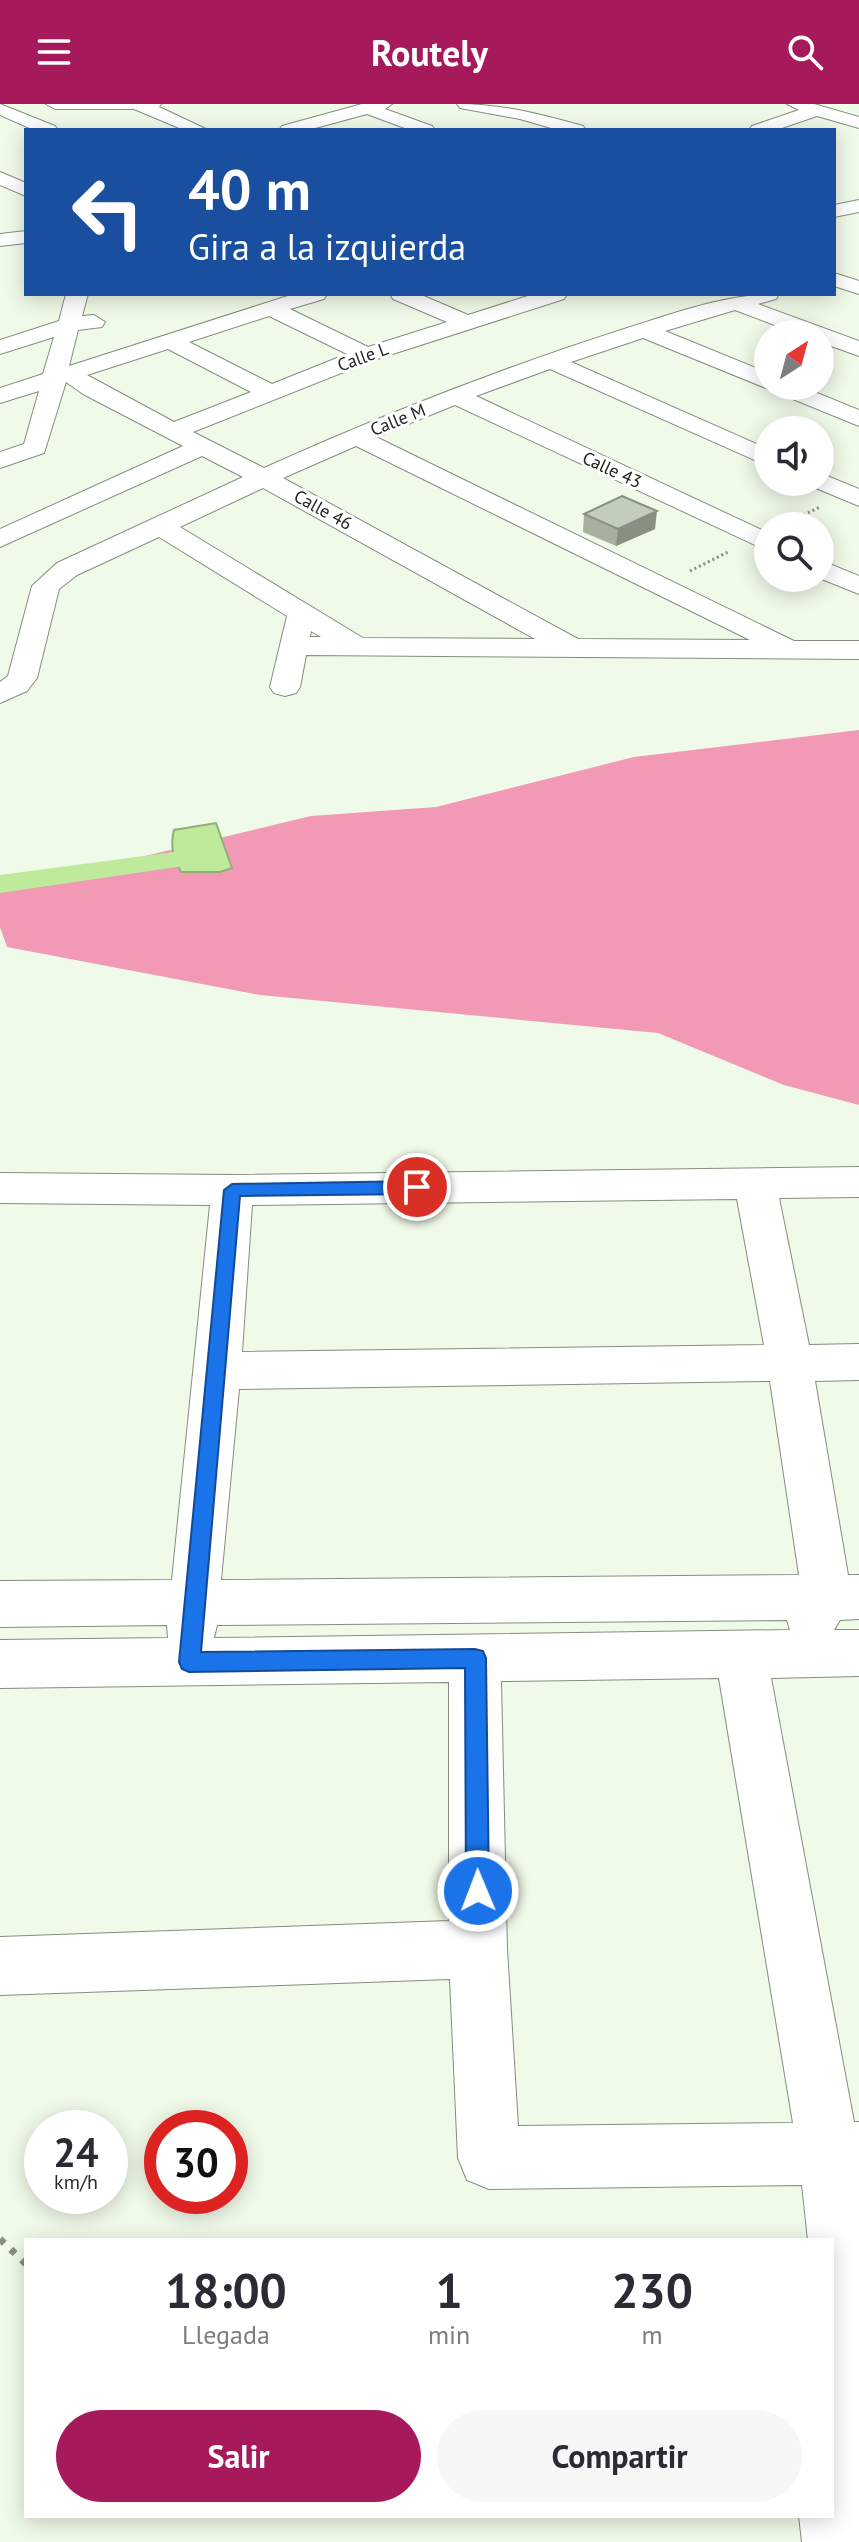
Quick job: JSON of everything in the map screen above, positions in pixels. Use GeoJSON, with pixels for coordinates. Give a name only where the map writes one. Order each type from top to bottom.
{"type":"FeatureCollection","features":[{"type":"Feature","properties":{"kind":"street"},"geometry":{"type":"LineString","coordinates":[[55,104],[152,104]]}},
{"type":"Feature","properties":{"kind":"street"},"geometry":{"type":"LineString","coordinates":[[138,104],[194,128]]}},
{"type":"Feature","properties":{"kind":"street"},"geometry":{"type":"LineString","coordinates":[[466,104],[522,114],[570,128]]}},
{"type":"Feature","properties":{"kind":"street"},"geometry":{"type":"LineString","coordinates":[[796,104],[850,120]]}},
{"type":"Feature","properties":{"kind":"street"},"geometry":{"type":"LineString","coordinates":[[295,128],[375,106],[422,128]]}},
{"type":"Feature","properties":{"kind":"street"},"geometry":{"type":"LineString","coordinates":[[0,109],[44,128]]}},
{"type":"Feature","properties":{"kind":"street"},"geometry":{"type":"LineString","coordinates":[[764,128],[818,110]]}},
{"type":"Feature","properties":{"kind":"street"},"geometry":{"type":"LineString","coordinates":[[813,128],[850,120]]}},
{"type":"Feature","properties":{"kind":"street"},"geometry":{"type":"LineString","coordinates":[[0,178],[24,190]]}},
{"type":"Feature","properties":{"kind":"street"},"geometry":{"type":"LineString","coordinates":[[0,195],[24,191]]}},
{"type":"Feature","properties":{"kind":"street"},"geometry":{"type":"LineString","coordinates":[[836,211],[859,206]]}},
{"type":"Feature","properties":{"kind":"street"},"geometry":{"type":"LineString","coordinates":[[0,240],[24,237]]}},
{"type":"Feature","properties":{"kind":"street"},"geometry":{"type":"LineString","coordinates":[[836,277],[859,270]]}},
{"type":"Feature","properties":{"kind":"street"},"geometry":{"type":"LineString","coordinates":[[836,279],[859,288]]}},
{"type":"Feature","properties":{"kind":"street"},"geometry":{"type":"LineString","coordinates":[[0,460],[35,448],[62,377],[77,296]]}},
{"type":"Feature","properties":{"kind":"street"},"geometry":{"type":"LineString","coordinates":[[0,396],[310,296]]}},
{"type":"Feature","properties":{"kind":"street"},"geometry":{"type":"LineString","coordinates":[[406,296],[466,322]]}},
{"type":"Feature","properties":{"kind":"street","name":"Calle L"},"geometry":{"type":"LineString","coordinates":[[173,431],[366,355],[550,296]]}},
{"type":"Feature","properties":{"kind":"street","name":"Calle M"},"geometry":{"type":"LineString","coordinates":[[0,694],[22,678],[46,586],[67,569],[264,478],[456,396],[645,331],[761,296]]}},
{"type":"Feature","properties":{"kind":"street"},"geometry":{"type":"LineString","coordinates":[[736,303],[782,320]]}},
{"type":"Feature","properties":{"kind":"street"},"geometry":{"type":"LineString","coordinates":[[272,309],[366,355]]}},
{"type":"Feature","properties":{"kind":"street"},"geometry":{"type":"LineString","coordinates":[[0,347],[99,315],[84,359],[62,377]]}},
{"type":"Feature","properties":{"kind":"street"},"geometry":{"type":"LineString","coordinates":[[0,320],[31,337]]}},
{"type":"Feature","properties":{"kind":"street"},"geometry":{"type":"LineString","coordinates":[[645,331],[754,375]]}},
{"type":"Feature","properties":{"kind":"street"},"geometry":{"type":"LineString","coordinates":[[834,339],[859,349]]}},
{"type":"Feature","properties":{"kind":"street"},"geometry":{"type":"LineString","coordinates":[[171,342],[270,392]]}},
{"type":"Feature","properties":{"kind":"street"},"geometry":{"type":"LineString","coordinates":[[553,362],[754,452]]}},
{"type":"Feature","properties":{"kind":"street","name":"Calle 46"},"geometry":{"type":"LineString","coordinates":[[62,377],[264,478],[576,650]]}},
{"type":"Feature","properties":{"kind":"street","name":"Calle 43"},"geometry":{"type":"LineString","coordinates":[[456,396],[754,536]]}},
{"type":"Feature","properties":{"kind":"street"},"geometry":{"type":"LineString","coordinates":[[813,400],[859,419]]}},
{"type":"Feature","properties":{"kind":"street"},"geometry":{"type":"LineString","coordinates":[[357,437],[793,650]]}},
{"type":"Feature","properties":{"kind":"street"},"geometry":{"type":"LineString","coordinates":[[0,539],[203,446]]}},
{"type":"Feature","properties":{"kind":"street"},"geometry":{"type":"LineString","coordinates":[[834,487],[859,498]]}},
{"type":"Feature","properties":{"kind":"street"},"geometry":{"type":"LineString","coordinates":[[160,526],[354,645]]}},
{"type":"Feature","properties":{"kind":"street"},"geometry":{"type":"LineString","coordinates":[[834,574],[859,586]]}},
{"type":"Feature","properties":{"kind":"street"},"geometry":{"type":"LineString","coordinates":[[285,687],[301,611]]}},
{"type":"Feature","properties":{"kind":"street"},"geometry":{"type":"LineString","coordinates":[[294,646],[859,650]]}},
{"type":"Feature","properties":{"kind":"street"},"geometry":{"type":"LineString","coordinates":[[0,1188],[232,1190],[859,1182]]}},
{"type":"Feature","properties":{"kind":"street"},"geometry":{"type":"LineString","coordinates":[[755,1183],[790,1363],[848,1605]]}},
{"type":"Feature","properties":{"kind":"street"},"geometry":{"type":"LineString","coordinates":[[189,1662],[218,1371],[232,1190]]}},
{"type":"Feature","properties":{"kind":"street"},"geometry":{"type":"LineString","coordinates":[[218,1371],[859,1362]]}},
{"type":"Feature","properties":{"kind":"street"},"geometry":{"type":"LineString","coordinates":[[0,1604],[848,1605]]}},
{"type":"Feature","properties":{"kind":"street"},"geometry":{"type":"LineString","coordinates":[[766,1654],[848,1605]]}},
{"type":"Feature","properties":{"kind":"street"},"geometry":{"type":"LineString","coordinates":[[0,1664],[859,1653]]}},
{"type":"Feature","properties":{"kind":"street"},"geometry":{"type":"LineString","coordinates":[[766,1654],[844,2154],[855,2356],[852,2408],[834,2448]]}},
{"type":"Feature","properties":{"kind":"street"},"geometry":{"type":"LineString","coordinates":[[475,1658],[478,1949],[489,2158],[844,2154]]}},
{"type":"Feature","properties":{"kind":"street"},"geometry":{"type":"LineString","coordinates":[[0,1966],[478,1949]]}},
{"type":"Feature","properties":{"kind":"street"},"geometry":{"type":"LineString","coordinates":[[834,2511],[837,2542]]}},
{"type":"Feature","properties":{"kind":"path"},"geometry":{"type":"LineString","coordinates":[[661,585],[754,544]]}},
{"type":"Feature","properties":{"kind":"path"},"geometry":{"type":"LineString","coordinates":[[0,2239],[24,2262]]}},
{"type":"Feature","properties":{"kind":"shaded area"},"geometry":{"type":"Polygon","coordinates":[[[859,730],[859,1105],[784,1085],[658,1033],[260,995],[7,947],[0,927],[0,891],[311,816],[436,807],[634,757],[859,730]]]}},
{"type":"Feature","properties":{"kind":"shaded area"},"geometry":{"type":"Polygon","coordinates":[[[216,823],[232,868],[220,872],[181,872],[173,852],[174,830],[216,823]]]}},
{"type":"Feature","properties":{"kind":"building"},"geometry":{"type":"Polygon","coordinates":[[[622,496],[657,511],[618,529],[584,514],[622,496]]]}},
{"type":"Feature","properties":{"kind":"waterway"},"geometry":{"type":"LineString","coordinates":[[0,884],[174,860]]}},
{"type":"Feature","properties":{"kind":"route"},"geometry":{"type":"LineString","coordinates":[[417,1187],[232,1190],[218,1371],[189,1662],[475,1658],[478,1891]]}}]}
